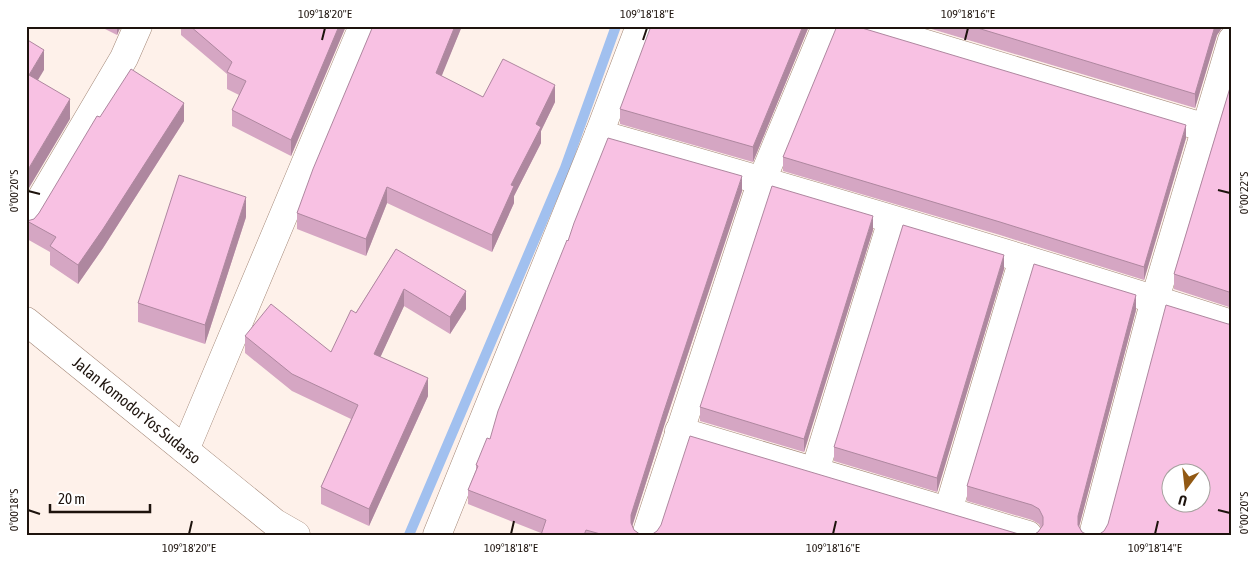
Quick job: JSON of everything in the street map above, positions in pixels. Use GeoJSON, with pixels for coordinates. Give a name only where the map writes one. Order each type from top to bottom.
{"type":"FeatureCollection","features":[{"type":"Feature","properties":{"kind":"street"},"geometry":{"type":"LineString","coordinates":[[26,224],[124,58],[138,26]]}},
{"type":"Feature","properties":{"kind":"street"},"geometry":{"type":"LineString","coordinates":[[185,450],[364,26]]}},
{"type":"Feature","properties":{"kind":"street"},"geometry":{"type":"LineString","coordinates":[[437,535],[599,134],[640,26]]}},
{"type":"Feature","properties":{"kind":"street"},"geometry":{"type":"LineString","coordinates":[[646,535],[762,180],[826,26]]}},
{"type":"Feature","properties":{"kind":"street"},"geometry":{"type":"LineString","coordinates":[[866,26],[1206,128]]}},
{"type":"Feature","properties":{"kind":"street"},"geometry":{"type":"LineString","coordinates":[[1094,535],[1156,299],[1232,40]]}},
{"type":"Feature","properties":{"kind":"street"},"geometry":{"type":"LineString","coordinates":[[599,134],[762,180],[1156,299],[1232,324]]}},
{"type":"Feature","properties":{"kind":"street"},"geometry":{"type":"LineString","coordinates":[[815,471],[892,220]]}},
{"type":"Feature","properties":{"kind":"street"},"geometry":{"type":"LineString","coordinates":[[948,511],[1022,259]]}},
{"type":"Feature","properties":{"kind":"street","name":"Jalan Komodor Yos Sudarso"},"geometry":{"type":"LineString","coordinates":[[26,320],[275,523],[296,535]]}},
{"type":"Feature","properties":{"kind":"street"},"geometry":{"type":"LineString","coordinates":[[679,431],[1028,535]]}},
{"type":"Feature","properties":{"kind":"building"},"geometry":{"type":"Polygon","coordinates":[[[190,26],[339,26],[291,140],[232,110],[246,81],[227,72],[232,62],[190,26]]]}},
{"type":"Feature","properties":{"kind":"building"},"geometry":{"type":"Polygon","coordinates":[[[373,26],[455,26],[436,73],[483,97],[503,59],[555,85],[536,124],[541,127],[511,185],[514,186],[492,235],[387,187],[366,239],[297,213],[313,169],[373,26]]]}},
{"type":"Feature","properties":{"kind":"building"},"geometry":{"type":"Polygon","coordinates":[[[651,26],[803,26],[753,147],[620,109],[651,26]]]}},
{"type":"Feature","properties":{"kind":"building"},"geometry":{"type":"Polygon","coordinates":[[[837,26],[859,26],[1186,125],[1144,267],[783,157],[837,26]]]}},
{"type":"Feature","properties":{"kind":"building"},"geometry":{"type":"Polygon","coordinates":[[[971,26],[1215,26],[1195,94],[971,26]]]}},
{"type":"Feature","properties":{"kind":"building"},"geometry":{"type":"Polygon","coordinates":[[[26,39],[44,50],[29,75],[70,99],[26,173],[26,39]]]}},
{"type":"Feature","properties":{"kind":"building"},"geometry":{"type":"Polygon","coordinates":[[[131,69],[184,103],[78,265],[50,246],[56,237],[27,221],[34,219],[39,213],[97,116],[100,117],[131,69]]]}},
{"type":"Feature","properties":{"kind":"building"},"geometry":{"type":"Polygon","coordinates":[[[1232,81],[1232,293],[1174,274],[1232,81]]]}},
{"type":"Feature","properties":{"kind":"building"},"geometry":{"type":"Polygon","coordinates":[[[608,138],[742,176],[631,515],[631,523],[634,530],[641,535],[604,535],[586,530],[584,535],[541,535],[546,520],[468,490],[478,466],[476,465],[487,438],[490,439],[498,411],[608,138]]]}},
{"type":"Feature","properties":{"kind":"building"},"geometry":{"type":"Polygon","coordinates":[[[179,175],[246,197],[205,325],[138,303],[179,175]]]}},
{"type":"Feature","properties":{"kind":"building"},"geometry":{"type":"Polygon","coordinates":[[[772,186],[873,216],[804,439],[700,407],[772,186]]]}},
{"type":"Feature","properties":{"kind":"building"},"geometry":{"type":"Polygon","coordinates":[[[903,225],[1004,255],[937,478],[834,447],[903,225]]]}},
{"type":"Feature","properties":{"kind":"building"},"geometry":{"type":"Polygon","coordinates":[[[396,249],[466,291],[450,317],[404,289],[374,354],[428,378],[369,509],[321,487],[358,405],[292,374],[245,336],[271,304],[331,352],[351,310],[356,313],[396,249]]]}},
{"type":"Feature","properties":{"kind":"building"},"geometry":{"type":"Polygon","coordinates":[[[1034,264],[1136,295],[1078,516],[1078,525],[1082,532],[1088,535],[1033,535],[1043,525],[1043,517],[1039,509],[1032,505],[967,486],[1034,264]]]}},
{"type":"Feature","properties":{"kind":"building"},"geometry":{"type":"Polygon","coordinates":[[[1166,305],[1232,324],[1232,535],[1098,535],[1104,531],[1108,524],[1166,305]]]}},
{"type":"Feature","properties":{"kind":"building"},"geometry":{"type":"Polygon","coordinates":[[[690,436],[1022,535],[651,535],[661,525],[690,436]]]}},
{"type":"Feature","properties":{"kind":"waterway"},"geometry":{"type":"LineString","coordinates":[[409,535],[565,168],[616,26]]}}]}
